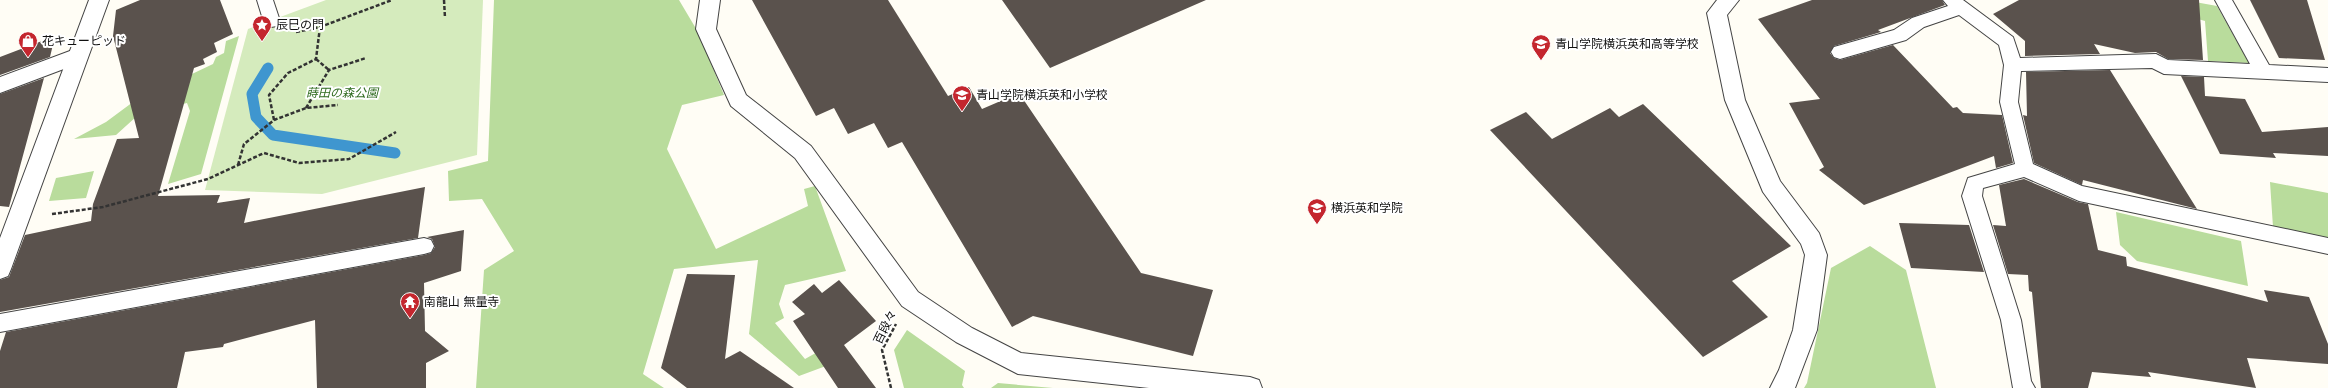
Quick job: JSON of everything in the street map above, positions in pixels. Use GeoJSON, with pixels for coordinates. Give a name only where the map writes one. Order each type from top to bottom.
{"type":"FeatureCollection","features":[{"type":"Feature","properties":{"kind":"street"},"geometry":{"type":"LineString","coordinates":[[0,269],[99,0]]}},
{"type":"Feature","properties":{"kind":"street"},"geometry":{"type":"LineString","coordinates":[[710,0],[706,29],[738,100],[803,152],[845,207],[910,299],[964,335],[1018,363],[1250,388]]}},
{"type":"Feature","properties":{"kind":"street"},"geometry":{"type":"LineString","coordinates":[[1729,0],[1717,13],[1735,100],[1771,186],[1811,240],[1816,255],[1805,330],[1790,373],[1782,388]]}},
{"type":"Feature","properties":{"kind":"street"},"geometry":{"type":"LineString","coordinates":[[0,85],[78,56]]}},
{"type":"Feature","properties":{"kind":"lane"},"geometry":{"type":"LineString","coordinates":[[265,0],[271,21]]}},
{"type":"Feature","properties":{"kind":"lane"},"geometry":{"type":"LineString","coordinates":[[2223,0],[2264,71]]}},
{"type":"Feature","properties":{"kind":"lane"},"geometry":{"type":"LineString","coordinates":[[1840,52],[1900,35],[1902,31],[1956,4],[2007,42],[2013,65],[2009,102],[2025,169]]}},
{"type":"Feature","properties":{"kind":"lane"},"geometry":{"type":"LineString","coordinates":[[2013,65],[2156,61],[2164,68],[2264,71],[2328,75]]}},
{"type":"Feature","properties":{"kind":"lane"},"geometry":{"type":"LineString","coordinates":[[2024,388],[2021,382],[2010,320],[1986,237],[1972,196],[1975,183],[2025,169],[2079,193],[2328,246]]}},
{"type":"Feature","properties":{"kind":"lane"},"geometry":{"type":"LineString","coordinates":[[0,324],[424,246]]}},
{"type":"Feature","properties":{"kind":"path"},"geometry":{"type":"LineString","coordinates":[[271,21],[272,38],[320,27],[392,0]]}},
{"type":"Feature","properties":{"kind":"path"},"geometry":{"type":"LineString","coordinates":[[444,0],[445,18]]}},
{"type":"Feature","properties":{"kind":"path"},"geometry":{"type":"LineString","coordinates":[[316,59],[320,27]]}},
{"type":"Feature","properties":{"kind":"path"},"geometry":{"type":"LineString","coordinates":[[306,108],[329,70],[366,58]]}},
{"type":"Feature","properties":{"kind":"path"},"geometry":{"type":"LineString","coordinates":[[316,59],[329,70]]}},
{"type":"Feature","properties":{"kind":"path"},"geometry":{"type":"LineString","coordinates":[[274,120],[269,95],[288,73],[316,59]]}},
{"type":"Feature","properties":{"kind":"path"},"geometry":{"type":"LineString","coordinates":[[238,165],[244,144],[274,120],[306,108],[338,105]]}},
{"type":"Feature","properties":{"kind":"path"},"geometry":{"type":"LineString","coordinates":[[18,219],[103,207],[208,179],[264,153],[299,163],[349,159],[396,132]]}},
{"type":"Feature","properties":{"kind":"path","name":"百段々"},"geometry":{"type":"LineString","coordinates":[[891,388],[882,350],[910,299]]}},
{"type":"Feature","properties":{"kind":"green space","name":"蒔田の森公園"},"geometry":{"type":"Polygon","coordinates":[[[326,0],[483,0],[477,155],[322,194],[205,190],[248,29],[326,0]]]}},
{"type":"Feature","properties":{"kind":"green space"},"geometry":{"type":"Polygon","coordinates":[[[494,0],[679,0],[698,32],[724,95],[682,105],[667,149],[716,249],[808,206],[804,189],[815,186],[846,271],[785,285],[779,304],[784,318],[775,323],[805,359],[821,350],[834,363],[799,376],[749,334],[758,260],[674,269],[643,374],[664,388],[476,388],[484,270],[514,251],[482,199],[449,201],[448,171],[488,161],[494,0]]]}},
{"type":"Feature","properties":{"kind":"green space"},"geometry":{"type":"Polygon","coordinates":[[[2184,0],[2217,6],[2249,63],[2208,61],[2205,21],[2142,3],[2184,0]]]}},
{"type":"Feature","properties":{"kind":"green space"},"geometry":{"type":"Polygon","coordinates":[[[239,36],[201,174],[168,184],[190,111],[187,103],[137,116],[116,135],[74,139],[106,122],[133,102],[213,64],[216,57],[224,53],[226,41],[239,36]]]}},
{"type":"Feature","properties":{"kind":"green space"},"geometry":{"type":"Polygon","coordinates":[[[94,171],[86,198],[49,201],[56,178],[94,171]]]}},
{"type":"Feature","properties":{"kind":"green space"},"geometry":{"type":"Polygon","coordinates":[[[2270,182],[2328,193],[2328,239],[2273,227],[2270,182]]]}},
{"type":"Feature","properties":{"kind":"green space"},"geometry":{"type":"Polygon","coordinates":[[[2116,212],[2241,241],[2248,286],[2137,261],[2120,245],[2116,212]]]}},
{"type":"Feature","properties":{"kind":"green space"},"geometry":{"type":"Polygon","coordinates":[[[1870,246],[1906,270],[1936,388],[1804,388],[1807,383],[1831,268],[1870,246]]]}},
{"type":"Feature","properties":{"kind":"green space"},"geometry":{"type":"Polygon","coordinates":[[[907,330],[965,371],[962,385],[964,388],[904,388],[894,350],[907,330]]]}},
{"type":"Feature","properties":{"kind":"green space"},"geometry":{"type":"Polygon","coordinates":[[[998,383],[1053,388],[991,388],[998,383]]]}},
{"type":"Feature","properties":{"kind":"building"},"geometry":{"type":"Polygon","coordinates":[[[140,0],[220,0],[233,34],[214,43],[217,52],[203,59],[205,64],[194,68],[158,196],[220,195],[217,203],[250,198],[244,223],[425,187],[418,238],[0,312],[0,280],[9,277],[25,235],[91,221],[93,204],[117,139],[139,138],[113,36],[116,10],[140,0]]]}},
{"type":"Feature","properties":{"kind":"building"},"geometry":{"type":"Polygon","coordinates":[[[752,0],[888,0],[948,96],[969,87],[982,109],[1019,93],[1141,273],[1213,290],[1193,356],[1033,316],[1012,327],[902,142],[888,148],[874,123],[848,134],[834,108],[816,116],[752,0]]]}},
{"type":"Feature","properties":{"kind":"building"},"geometry":{"type":"Polygon","coordinates":[[[1002,0],[1206,0],[1050,68],[1002,0]]]}},
{"type":"Feature","properties":{"kind":"building"},"geometry":{"type":"Polygon","coordinates":[[[1812,0],[1942,0],[1945,5],[1878,30],[1881,32],[1834,46],[1830,53],[1834,58],[1840,60],[1893,45],[1953,108],[1957,107],[1963,113],[2002,115],[2013,163],[1996,168],[1994,156],[1864,205],[1819,170],[1824,167],[1789,103],[1820,99],[1758,19],[1812,0]]]}},
{"type":"Feature","properties":{"kind":"building"},"geometry":{"type":"Polygon","coordinates":[[[2019,0],[2199,0],[2203,60],[2168,59],[2156,52],[2135,53],[2094,44],[2100,54],[2025,56],[2025,41],[1993,14],[2019,0]]]}},
{"type":"Feature","properties":{"kind":"building"},"geometry":{"type":"Polygon","coordinates":[[[2250,0],[2307,0],[2325,60],[2279,58],[2250,0]]]}},
{"type":"Feature","properties":{"kind":"building"},"geometry":{"type":"Polygon","coordinates":[[[55,36],[50,57],[0,75],[0,57],[55,36]]]}},
{"type":"Feature","properties":{"kind":"building"},"geometry":{"type":"Polygon","coordinates":[[[2110,70],[2197,209],[2083,180],[2082,185],[2034,163],[2023,115],[2027,116],[2026,72],[2110,70]]]}},
{"type":"Feature","properties":{"kind":"building"},"geometry":{"type":"Polygon","coordinates":[[[2181,76],[2204,77],[2205,96],[2245,99],[2262,132],[2328,127],[2328,156],[2273,153],[2276,158],[2220,154],[2181,76]]]}},
{"type":"Feature","properties":{"kind":"building"},"geometry":{"type":"Polygon","coordinates":[[[44,78],[9,207],[0,206],[0,94],[44,78]]]}},
{"type":"Feature","properties":{"kind":"building"},"geometry":{"type":"Polygon","coordinates":[[[1643,104],[1791,246],[1732,281],[1768,317],[1703,357],[1490,130],[1526,112],[1552,139],[1610,108],[1619,117],[1643,104]]]}},
{"type":"Feature","properties":{"kind":"building"},"geometry":{"type":"Polygon","coordinates":[[[2024,179],[2078,202],[2088,204],[2098,250],[2126,257],[2127,266],[2268,302],[2264,290],[2309,297],[2328,344],[2328,364],[2247,358],[2256,388],[2148,372],[2151,377],[2092,372],[2088,388],[2041,388],[2032,292],[2029,291],[2028,275],[2008,274],[1993,225],[2006,226],[1999,185],[2024,179]]]}},
{"type":"Feature","properties":{"kind":"building"},"geometry":{"type":"Polygon","coordinates":[[[1899,223],[1969,225],[1984,272],[1911,268],[1899,223]]]}},
{"type":"Feature","properties":{"kind":"building"},"geometry":{"type":"Polygon","coordinates":[[[464,230],[461,271],[424,283],[425,331],[449,351],[426,363],[426,388],[317,388],[315,320],[224,344],[223,347],[185,352],[177,388],[0,388],[0,351],[6,332],[424,255],[431,253],[435,247],[432,239],[427,237],[464,230]]]}},
{"type":"Feature","properties":{"kind":"building"},"geometry":{"type":"Polygon","coordinates":[[[687,274],[735,275],[725,359],[740,351],[794,388],[687,388],[661,368],[687,274]]]}},
{"type":"Feature","properties":{"kind":"building"},"geometry":{"type":"Polygon","coordinates":[[[839,280],[876,321],[844,345],[876,388],[838,388],[793,321],[805,314],[792,302],[814,284],[822,293],[839,280]]]}},
{"type":"Feature","properties":{"kind":"waterway"},"geometry":{"type":"LineString","coordinates":[[268,68],[252,94],[256,117],[273,135],[395,153]]}},
{"type":"Feature","properties":{"kind":"place","name":"辰巳の門"},"geometry":{"type":"Point","coordinates":[262,42]}},
{"type":"Feature","properties":{"kind":"place","name":"花キューピッド"},"geometry":{"type":"Point","coordinates":[28,58]}},
{"type":"Feature","properties":{"kind":"place","name":"青山学院横浜英和高等学校"},"geometry":{"type":"Point","coordinates":[1541,61]}},
{"type":"Feature","properties":{"kind":"place","name":"青山学院横浜英和小学校"},"geometry":{"type":"Point","coordinates":[962,112]}},
{"type":"Feature","properties":{"kind":"place","name":"横浜英和学院"},"geometry":{"type":"Point","coordinates":[1317,225]}},
{"type":"Feature","properties":{"kind":"place","name":"南龍山 無量寺"},"geometry":{"type":"Point","coordinates":[410,319]}}]}
